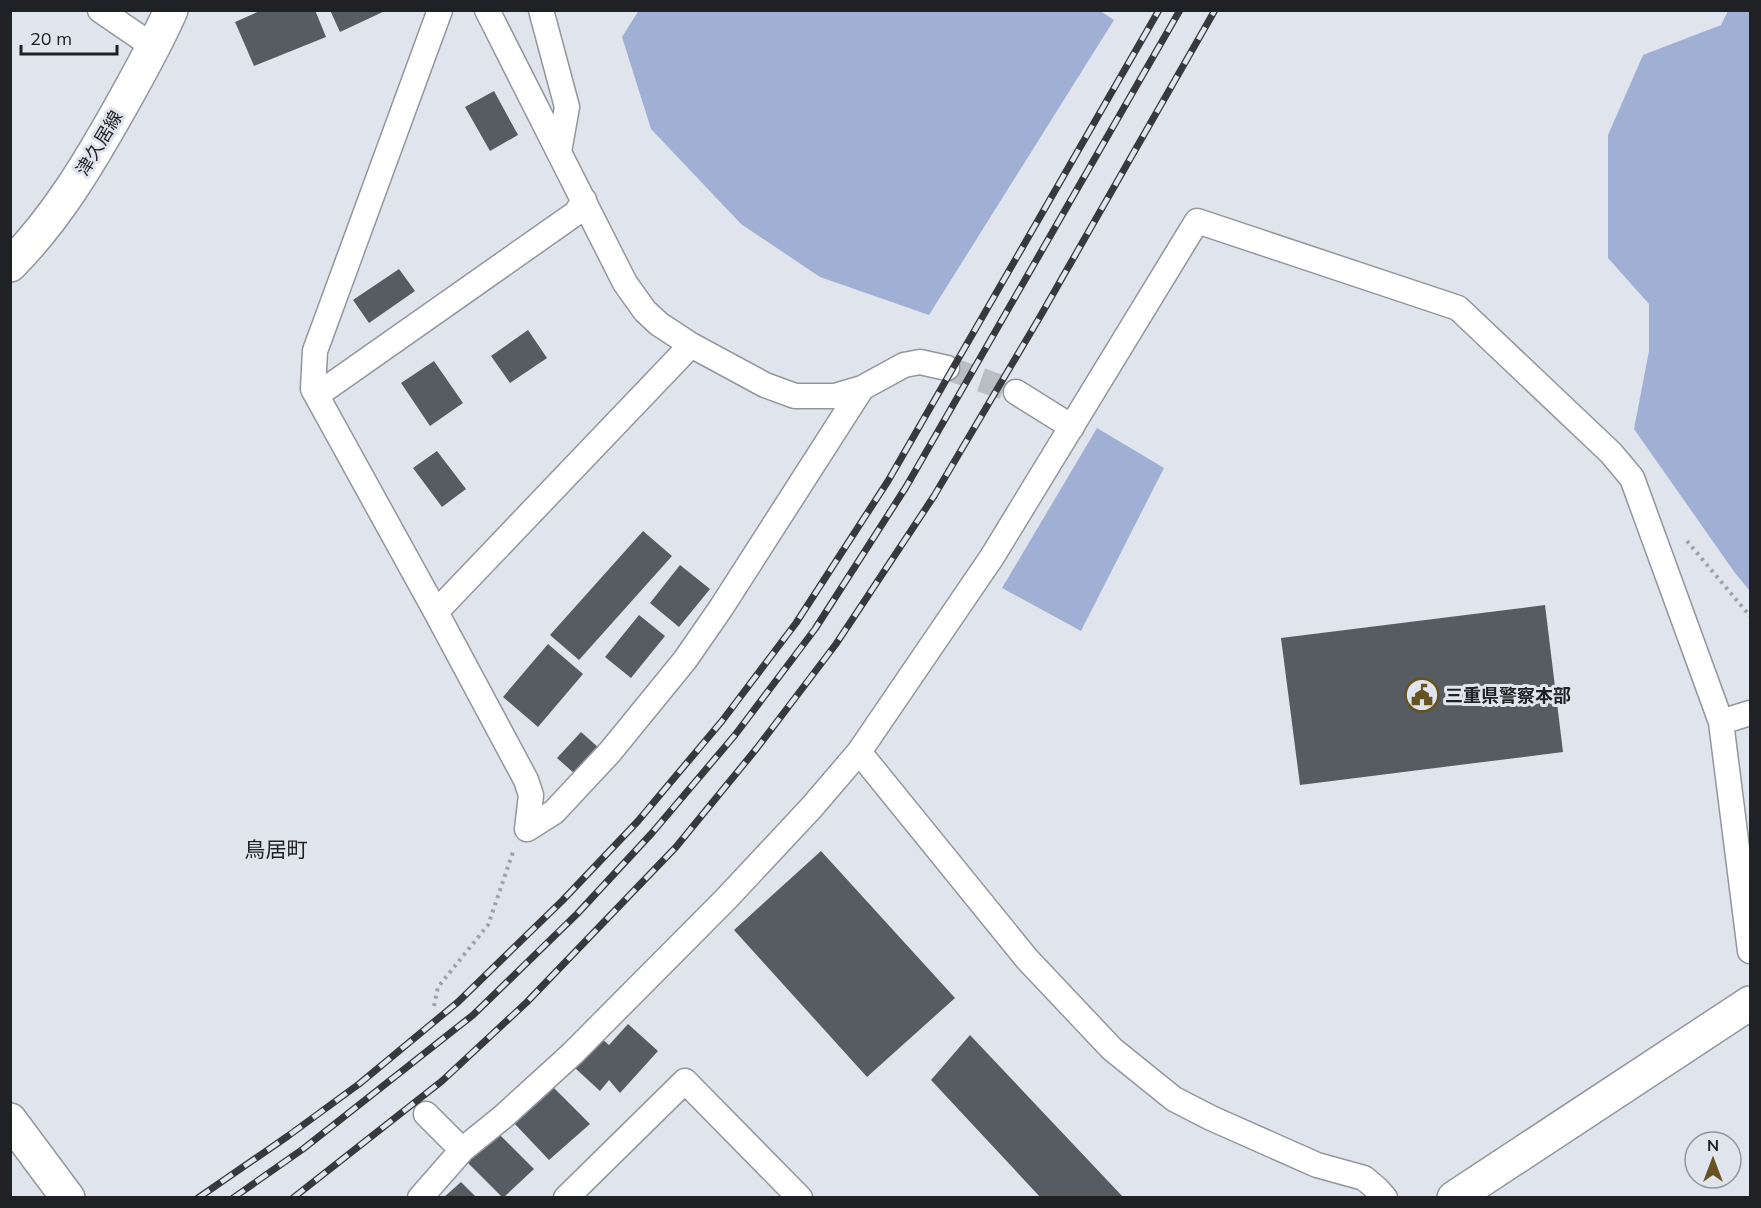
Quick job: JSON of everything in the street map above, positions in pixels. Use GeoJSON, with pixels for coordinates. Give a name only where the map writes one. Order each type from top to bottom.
{"type":"FeatureCollection","features":[{"type":"Feature","properties":{"kind":"street"},"geometry":{"type":"LineString","coordinates":[[100,10],[154,47]]}},
{"type":"Feature","properties":{"kind":"street","name":"津久居線"},"geometry":{"type":"LineString","coordinates":[[10,265],[31,244],[87,166],[154,47],[171,10]]}},
{"type":"Feature","properties":{"kind":"street"},"geometry":{"type":"LineString","coordinates":[[440,10],[315,351],[313,389],[526,780],[531,795],[527,829]]}},
{"type":"Feature","properties":{"kind":"street"},"geometry":{"type":"LineString","coordinates":[[487,10],[633,297],[659,324],[691,345],[765,385],[795,396],[835,396],[862,388],[904,365],[920,362],[947,368]]}},
{"type":"Feature","properties":{"kind":"street"},"geometry":{"type":"LineString","coordinates":[[540,10],[567,107],[559,152]]}},
{"type":"Feature","properties":{"kind":"street"},"geometry":{"type":"LineString","coordinates":[[317,395],[576,213],[584,200]]}},
{"type":"Feature","properties":{"kind":"street"},"geometry":{"type":"LineString","coordinates":[[420,1197],[462,1150],[504,1116],[572,1054],[726,899],[812,807],[859,752],[992,557],[1197,221],[1458,308],[1611,453],[1632,478],[1721,722],[1750,951]]}},
{"type":"Feature","properties":{"kind":"street"},"geometry":{"type":"LineString","coordinates":[[436,612],[691,345]]}},
{"type":"Feature","properties":{"kind":"street"},"geometry":{"type":"LineString","coordinates":[[527,829],[554,812],[610,752],[685,660],[763,544],[862,388]]}},
{"type":"Feature","properties":{"kind":"street"},"geometry":{"type":"LineString","coordinates":[[1016,392],[1072,427]]}},
{"type":"Feature","properties":{"kind":"street"},"geometry":{"type":"LineString","coordinates":[[1721,722],[1750,713]]}},
{"type":"Feature","properties":{"kind":"street"},"geometry":{"type":"LineString","coordinates":[[859,752],[1027,959],[1112,1049],[1174,1099],[1317,1165],[1364,1179],[1384,1197]]}},
{"type":"Feature","properties":{"kind":"street"},"geometry":{"type":"LineString","coordinates":[[1454,1197],[1750,1003]]}},
{"type":"Feature","properties":{"kind":"street"},"geometry":{"type":"LineString","coordinates":[[566,1197],[685,1081],[800,1197]]}},
{"type":"Feature","properties":{"kind":"street"},"geometry":{"type":"LineString","coordinates":[[426,1114],[462,1150]]}},
{"type":"Feature","properties":{"kind":"street"},"geometry":{"type":"LineString","coordinates":[[10,1120],[68,1197]]}},
{"type":"Feature","properties":{"kind":"path"},"geometry":{"type":"LineString","coordinates":[[1685,539],[1750,616]]}},
{"type":"Feature","properties":{"kind":"path"},"geometry":{"type":"LineString","coordinates":[[434,1006],[438,987],[488,925],[518,839],[527,829]]}},
{"type":"Feature","properties":{"kind":"shaded area"},"geometry":{"type":"Polygon","coordinates":[[[639,10],[1099,10],[1114,20],[929,315],[820,277],[741,224],[651,129],[622,37],[639,10]]]}},
{"type":"Feature","properties":{"kind":"shaded area"},"geometry":{"type":"Polygon","coordinates":[[[1728,11],[1750,11],[1750,591],[1634,429],[1649,351],[1649,304],[1608,258],[1608,135],[1643,55],[1721,25],[1728,11]]]}},
{"type":"Feature","properties":{"kind":"shaded area"},"geometry":{"type":"Polygon","coordinates":[[[1097,428],[1164,468],[1081,631],[1002,588],[1097,428]]]}},
{"type":"Feature","properties":{"kind":"building"},"geometry":{"type":"Polygon","coordinates":[[[262,10],[315,10],[326,37],[254,66],[235,22],[262,10]]]}},
{"type":"Feature","properties":{"kind":"building"},"geometry":{"type":"Polygon","coordinates":[[[330,10],[387,10],[340,32],[330,10]]]}},
{"type":"Feature","properties":{"kind":"building"},"geometry":{"type":"Polygon","coordinates":[[[494,91],[518,135],[490,151],[465,107],[494,91]]]}},
{"type":"Feature","properties":{"kind":"building"},"geometry":{"type":"Polygon","coordinates":[[[399,269],[415,291],[369,323],[353,300],[399,269]]]}},
{"type":"Feature","properties":{"kind":"building"},"geometry":{"type":"Polygon","coordinates":[[[528,330],[547,358],[510,383],[491,356],[528,330]]]}},
{"type":"Feature","properties":{"kind":"building"},"geometry":{"type":"Polygon","coordinates":[[[434,361],[463,403],[430,426],[401,383],[434,361]]]}},
{"type":"Feature","properties":{"kind":"building"},"geometry":{"type":"Polygon","coordinates":[[[437,451],[466,489],[442,507],[413,468],[437,451]]]}},
{"type":"Feature","properties":{"kind":"building"},"geometry":{"type":"Polygon","coordinates":[[[643,531],[672,556],[579,660],[550,635],[643,531]]]}},
{"type":"Feature","properties":{"kind":"building"},"geometry":{"type":"Polygon","coordinates":[[[680,565],[710,589],[679,627],[650,603],[680,565]]]}},
{"type":"Feature","properties":{"kind":"building"},"geometry":{"type":"Polygon","coordinates":[[[1545,605],[1563,752],[1300,785],[1281,638],[1545,605]]]}},
{"type":"Feature","properties":{"kind":"building"},"geometry":{"type":"Polygon","coordinates":[[[639,615],[665,636],[631,678],[605,657],[639,615]]]}},
{"type":"Feature","properties":{"kind":"building"},"geometry":{"type":"Polygon","coordinates":[[[548,644],[583,674],[538,727],[503,697],[548,644]]]}},
{"type":"Feature","properties":{"kind":"building"},"geometry":{"type":"Polygon","coordinates":[[[581,732],[599,748],[575,774],[557,758],[581,732]]]}},
{"type":"Feature","properties":{"kind":"building"},"geometry":{"type":"Polygon","coordinates":[[[821,851],[955,998],[867,1077],[734,930],[821,851]]]}},
{"type":"Feature","properties":{"kind":"building"},"geometry":{"type":"Polygon","coordinates":[[[628,1024],[658,1051],[620,1093],[609,1080],[600,1091],[575,1068],[601,1038],[609,1045],[628,1024]]]}},
{"type":"Feature","properties":{"kind":"building"},"geometry":{"type":"Polygon","coordinates":[[[970,1035],[1124,1198],[1041,1198],[931,1080],[970,1035]]]}},
{"type":"Feature","properties":{"kind":"building"},"geometry":{"type":"Polygon","coordinates":[[[553,1087],[590,1124],[549,1160],[514,1123],[553,1087]]]}},
{"type":"Feature","properties":{"kind":"building"},"geometry":{"type":"Polygon","coordinates":[[[499,1134],[534,1169],[503,1198],[467,1162],[499,1134]]]}},
{"type":"Feature","properties":{"kind":"building"},"geometry":{"type":"Polygon","coordinates":[[[461,1182],[477,1198],[443,1198],[461,1182]]]}},
{"type":"Feature","properties":{"kind":"tunnel"},"geometry":{"type":"LineString","coordinates":[[947,368],[1016,392]]}},
{"type":"Feature","properties":{"kind":"railway"},"geometry":{"type":"LineString","coordinates":[[198,1198],[359,1084],[458,1002],[562,901],[638,821],[722,721],[796,623],[888,481],[1159,10]]}},
{"type":"Feature","properties":{"kind":"railway"},"geometry":{"type":"LineString","coordinates":[[233,1198],[303,1149],[473,1015],[577,914],[652,833],[735,735],[815,629],[906,487],[1180,10]]}},
{"type":"Feature","properties":{"kind":"railway"},"geometry":{"type":"LineString","coordinates":[[293,1198],[442,1081],[527,1002],[676,847],[757,748],[836,644],[934,496],[1041,315],[1215,10]]}},
{"type":"Feature","properties":{"kind":"place","name":"三重県警察本部"},"geometry":{"type":"Point","coordinates":[1422,695]}},
{"type":"Feature","properties":{"kind":"district","name":"鳥居町"},"geometry":{"type":"Point","coordinates":[276,849]}}]}
